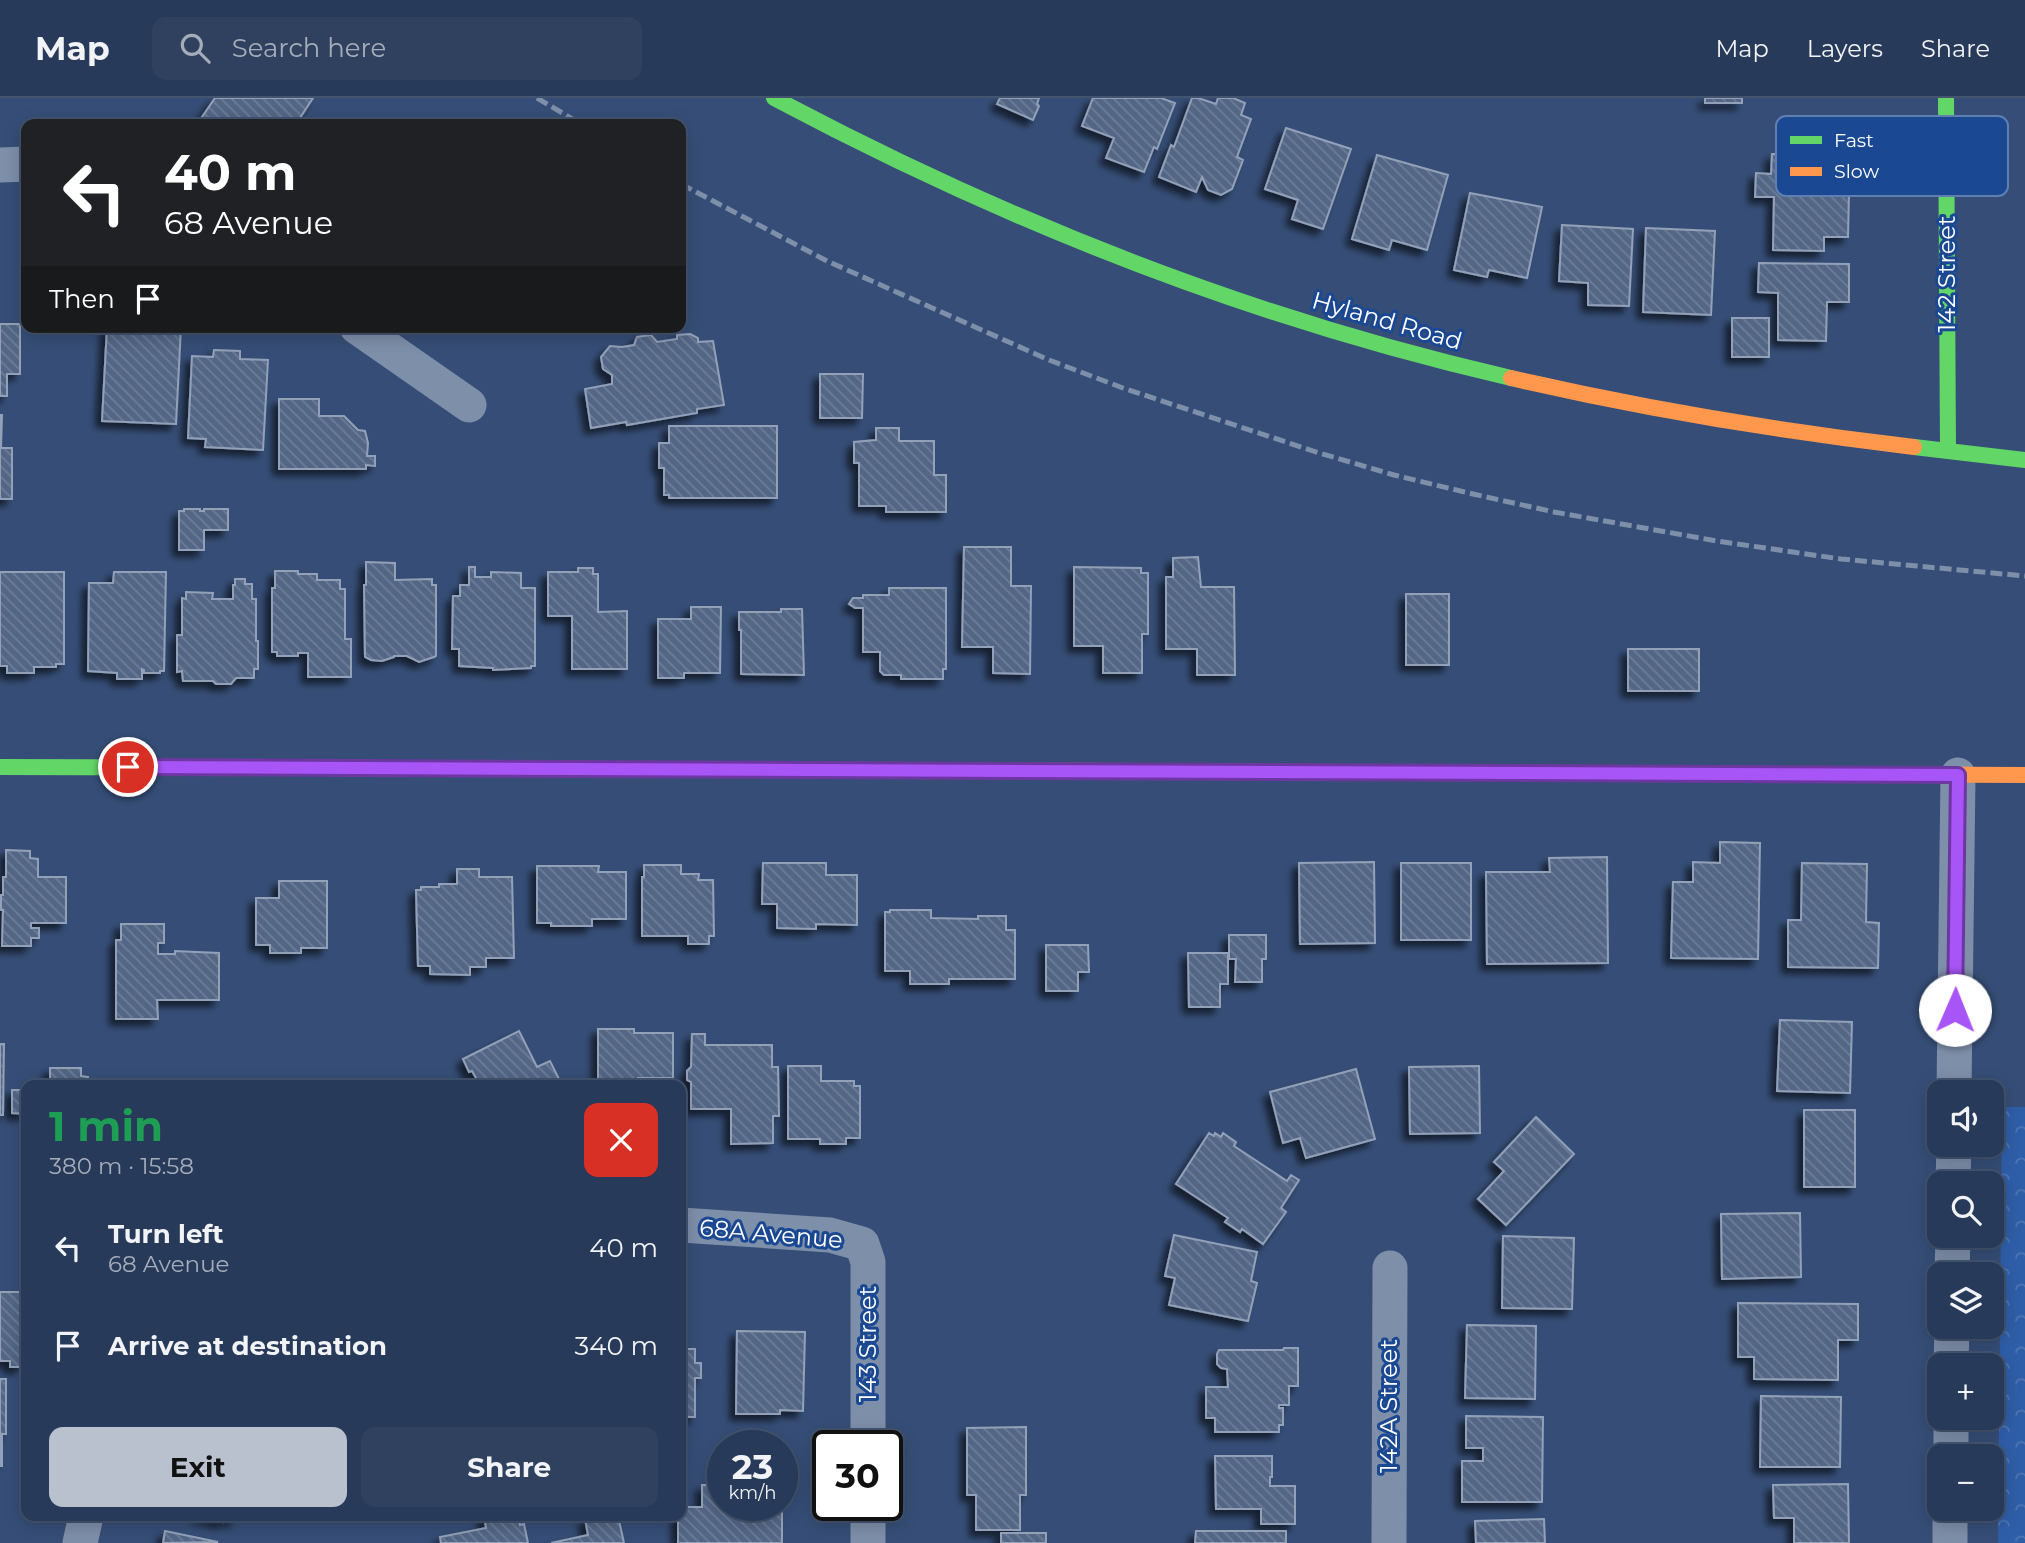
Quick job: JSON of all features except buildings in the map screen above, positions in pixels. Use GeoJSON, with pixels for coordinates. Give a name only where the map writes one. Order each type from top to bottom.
{"type":"FeatureCollection","features":[{"type":"Feature","properties":{"kind":"street","name":"Hyland Road"},"geometry":{"type":"LineString","coordinates":[[774,98],[877,152],[1037,225],[1135,263],[1316,326],[1394,349],[1650,408],[1748,425],[2025,460]]}},
{"type":"Feature","properties":{"kind":"street","name":"142 Street"},"geometry":{"type":"LineString","coordinates":[[1946,98],[1946,116]]}},
{"type":"Feature","properties":{"kind":"street"},"geometry":{"type":"LineString","coordinates":[[0,164],[21,164]]}},
{"type":"Feature","properties":{"kind":"street","name":"142 Street"},"geometry":{"type":"LineString","coordinates":[[1947,196],[1948,450]]}},
{"type":"Feature","properties":{"kind":"street"},"geometry":{"type":"LineString","coordinates":[[366,333],[468,405]]}},
{"type":"Feature","properties":{"kind":"street"},"geometry":{"type":"LineString","coordinates":[[0,768],[2025,775]]}},
{"type":"Feature","properties":{"kind":"street"},"geometry":{"type":"LineString","coordinates":[[1954,1080],[1958,775]]}},
{"type":"Feature","properties":{"kind":"street","name":"68A Avenue"},"geometry":{"type":"LineString","coordinates":[[686,1225],[830,1235],[862,1244]]}},
{"type":"Feature","properties":{"kind":"street","name":"143 Street"},"geometry":{"type":"LineString","coordinates":[[862,1244],[868,1262],[868,1430]]}},
{"type":"Feature","properties":{"kind":"street","name":"142A Street"},"geometry":{"type":"LineString","coordinates":[[1389,1543],[1390,1268]]}},
{"type":"Feature","properties":{"kind":"street"},"geometry":{"type":"LineString","coordinates":[[80,1543],[85,1521]]}},
{"type":"Feature","properties":{"kind":"street"},"geometry":{"type":"LineString","coordinates":[[868,1521],[868,1543]]}},
{"type":"Feature","properties":{"kind":"street"},"geometry":{"type":"LineString","coordinates":[[1950,1521],[1950,1543]]}},
{"type":"Feature","properties":{"kind":"green space"},"geometry":{"type":"Polygon","coordinates":[[[2004,1107],[2025,1107],[2025,1543],[1998,1543],[1998,1521],[2004,1521],[2004,1444],[1999,1444],[1999,1430],[2004,1430],[2004,1353],[2000,1353],[2000,1339],[2004,1339],[2004,1262],[2001,1262],[2001,1248],[2004,1248],[2004,1171],[2001,1171],[2004,1107]]]}},
{"type":"Feature","properties":{"kind":"railway"},"geometry":{"type":"LineString","coordinates":[[537,98],[573,119]]}},
{"type":"Feature","properties":{"kind":"railway"},"geometry":{"type":"LineString","coordinates":[[686,187],[827,261],[1049,360],[1123,388],[1394,475],[1554,512],[1717,541],[1841,559],[2025,576]]}},
{"type":"Feature","properties":{"kind":"traffic: fast"},"geometry":{"type":"LineString","coordinates":[[774,98],[951,186],[1134,262],[1320,327],[1511,378]]}},
{"type":"Feature","properties":{"kind":"traffic: fast"},"geometry":{"type":"LineString","coordinates":[[1946,98],[1946,116]]}},
{"type":"Feature","properties":{"kind":"traffic: fast"},"geometry":{"type":"LineString","coordinates":[[1947,196],[1948,450]]}},
{"type":"Feature","properties":{"kind":"traffic: fast"},"geometry":{"type":"LineString","coordinates":[[1914,447],[2025,460]]}},
{"type":"Feature","properties":{"kind":"traffic: fast"},"geometry":{"type":"LineString","coordinates":[[0,767],[886,770]]}},
{"type":"Feature","properties":{"kind":"traffic: fast"},"geometry":{"type":"LineString","coordinates":[[1321,772],[1801,774]]}},
{"type":"Feature","properties":{"kind":"traffic: slow"},"geometry":{"type":"LineString","coordinates":[[1511,378],[1712,418],[1914,447]]}},
{"type":"Feature","properties":{"kind":"traffic: slow"},"geometry":{"type":"LineString","coordinates":[[886,770],[1321,772]]}},
{"type":"Feature","properties":{"kind":"traffic: slow"},"geometry":{"type":"LineString","coordinates":[[1801,774],[2025,775]]}},
{"type":"Feature","properties":{"kind":"route"},"geometry":{"type":"LineString","coordinates":[[128,767],[1958,775],[1955,1010]]}}]}
